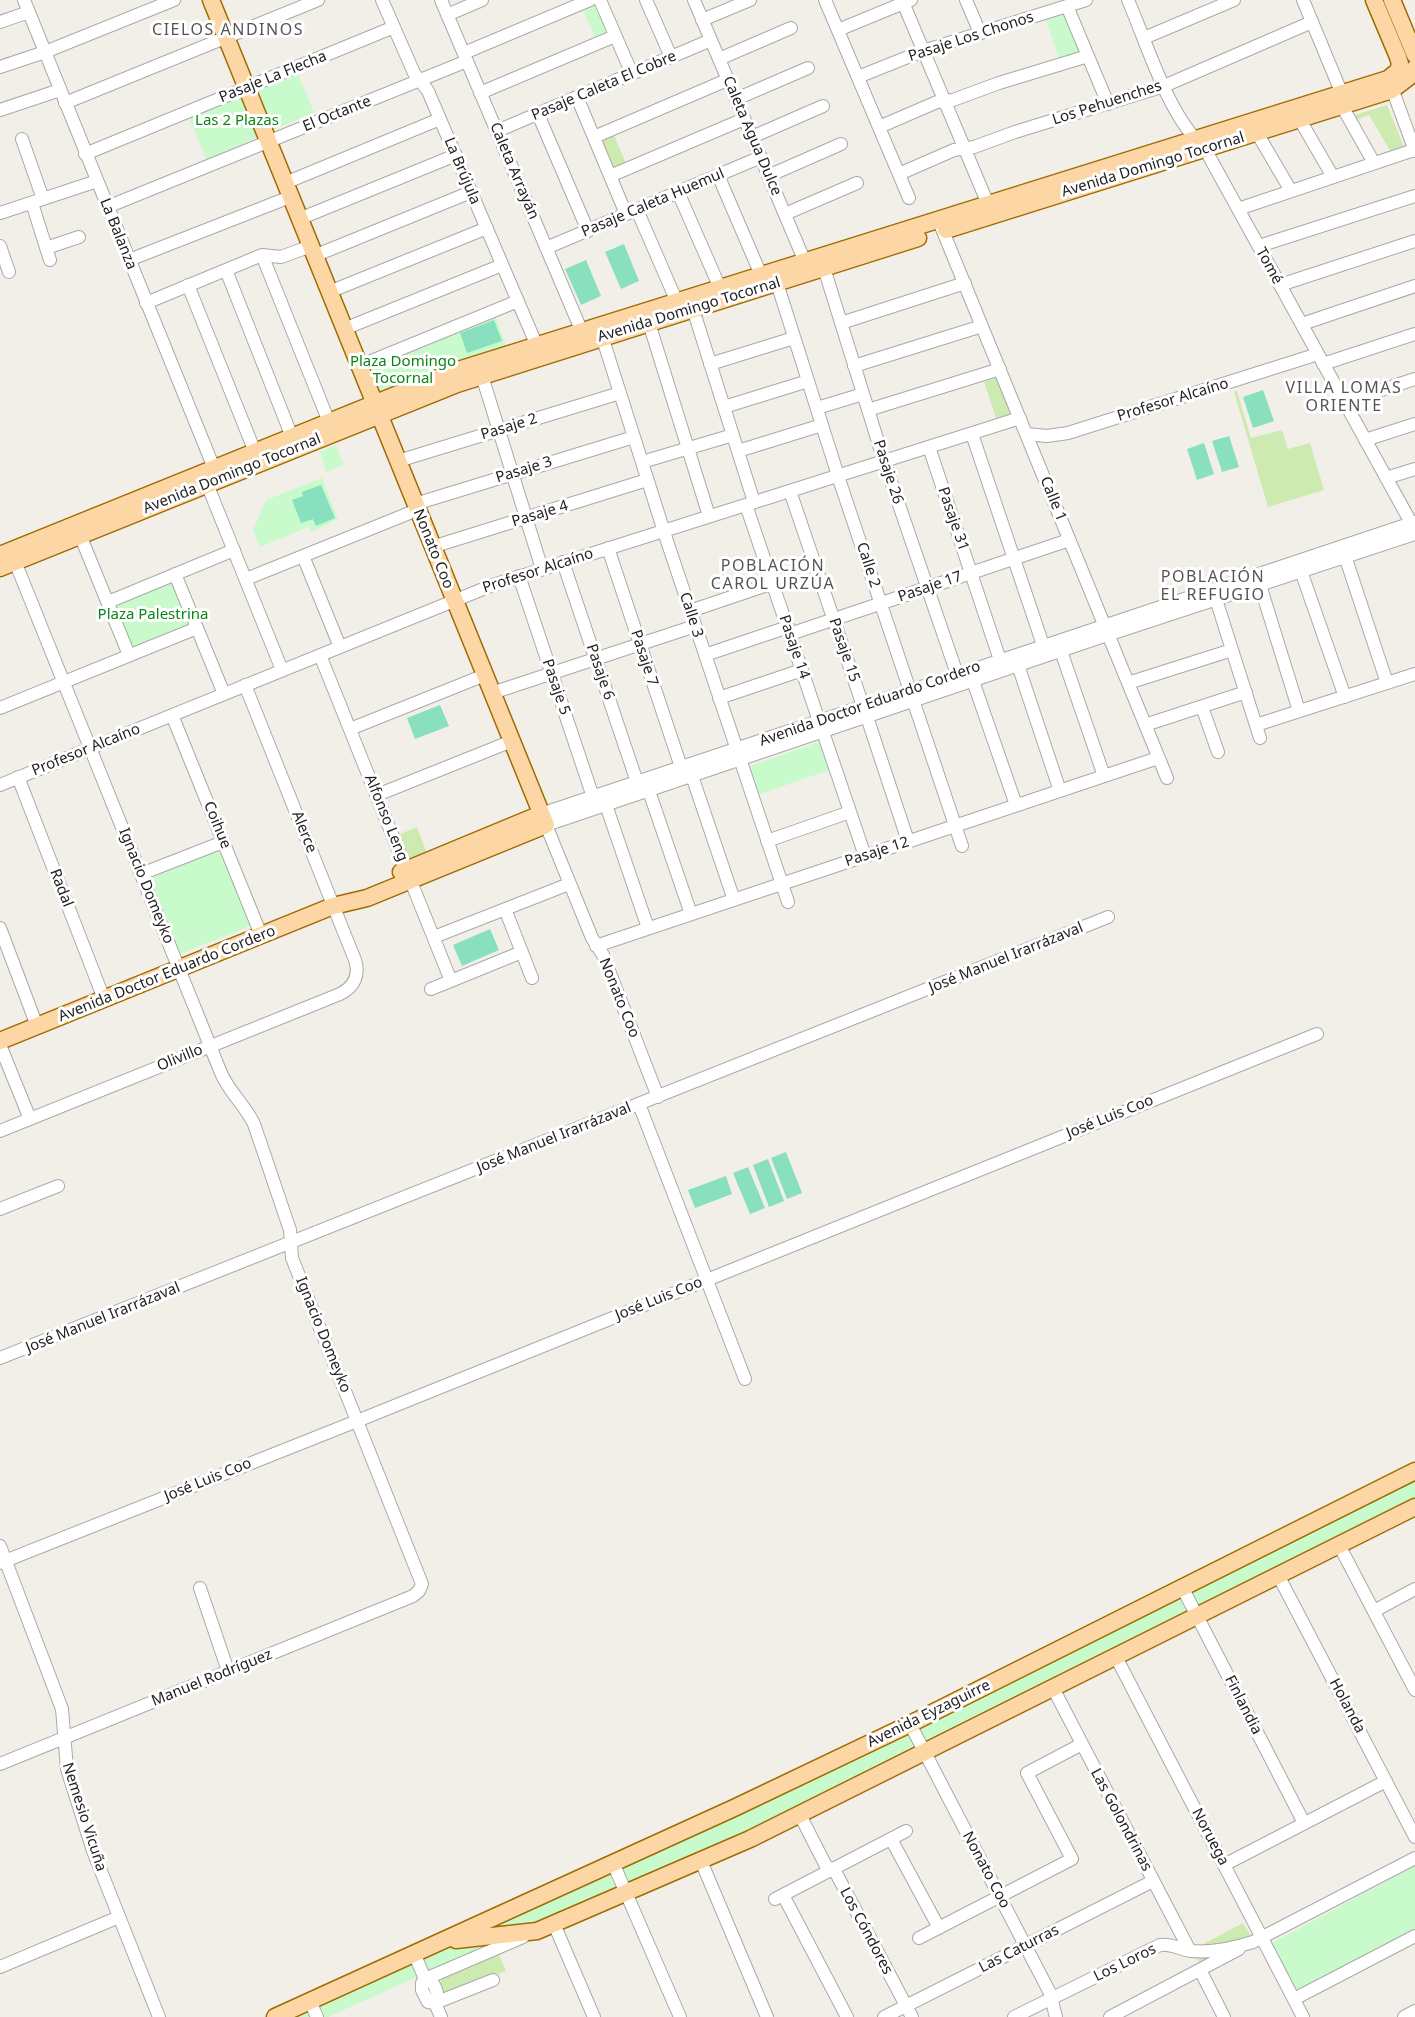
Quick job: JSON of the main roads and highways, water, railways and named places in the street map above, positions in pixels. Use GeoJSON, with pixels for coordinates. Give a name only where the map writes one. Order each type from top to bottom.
{"type":"FeatureCollection","features":[{"type":"Feature","properties":{"kind":"main road","name":"Nonato Coo"},"geometry":{"type":"LineString","coordinates":[[211,0],[543,820]]}},
{"type":"Feature","properties":{"kind":"main road"},"geometry":{"type":"LineString","coordinates":[[1374,0],[1399,60],[1398,71],[1390,85]]}},
{"type":"Feature","properties":{"kind":"main road"},"geometry":{"type":"LineString","coordinates":[[1392,0],[1415,56]]}},
{"type":"Feature","properties":{"kind":"main road"},"geometry":{"type":"LineString","coordinates":[[1390,85],[1409,77],[1415,68]]}},
{"type":"Feature","properties":{"kind":"main road","name":"Avenida Domingo Tocornal"},"geometry":{"type":"LineString","coordinates":[[6,559],[376,409],[448,374],[537,346],[649,323],[777,283],[813,267],[941,225],[1390,85]]}},
{"type":"Feature","properties":{"kind":"main road","name":"Avenida Domingo Tocornal"},"geometry":{"type":"LineString","coordinates":[[941,225],[988,204],[1200,145],[1257,133],[1300,120],[1342,100]]}},
{"type":"Feature","properties":{"kind":"main road","name":"Avenida Domingo Tocornal"},"geometry":{"type":"LineString","coordinates":[[6,559],[80,535],[210,476],[255,452],[329,422],[482,376],[720,288],[761,275],[813,267]]}},
{"type":"Feature","properties":{"kind":"main road","name":"Avenida Doctor Eduardo Cordero"},"geometry":{"type":"LineString","coordinates":[[0,1043],[333,906],[358,900],[409,875],[543,820]]}},
{"type":"Feature","properties":{"kind":"main road","name":"Avenida Eyzaguirre"},"geometry":{"type":"LineString","coordinates":[[275,2017],[734,1808],[910,1724],[1415,1471]]}},
{"type":"Feature","properties":{"kind":"main road","name":"Avenida Eyzaguirre"},"geometry":{"type":"LineString","coordinates":[[437,1943],[537,1930],[701,1861],[800,1815],[1415,1507]]}},
{"type":"Feature","properties":{"kind":"district","name":"CIELOS ANDINOS"},"geometry":{"type":"Point","coordinates":[228,30]}},
{"type":"Feature","properties":{"kind":"district","name":"VILLA LOMAS ORIENTE"},"geometry":{"type":"Point","coordinates":[1344,397]}},
{"type":"Feature","properties":{"kind":"district","name":"POBLACIÓN CAROL URZÚA"},"geometry":{"type":"Point","coordinates":[773,575]}},
{"type":"Feature","properties":{"kind":"district","name":"POBLACIÓN EL REFUGIO"},"geometry":{"type":"Point","coordinates":[1213,586]}},
{"type":"Feature","properties":{"kind":"park label","name":"Las 2 Plazas"},"geometry":{"type":"Point","coordinates":[237,121]}},
{"type":"Feature","properties":{"kind":"park label","name":"Plaza Domingo Tocornal"},"geometry":{"type":"Point","coordinates":[403,370]}},
{"type":"Feature","properties":{"kind":"park label","name":"Plaza Palestrina"},"geometry":{"type":"Point","coordinates":[153,615]}}]}
